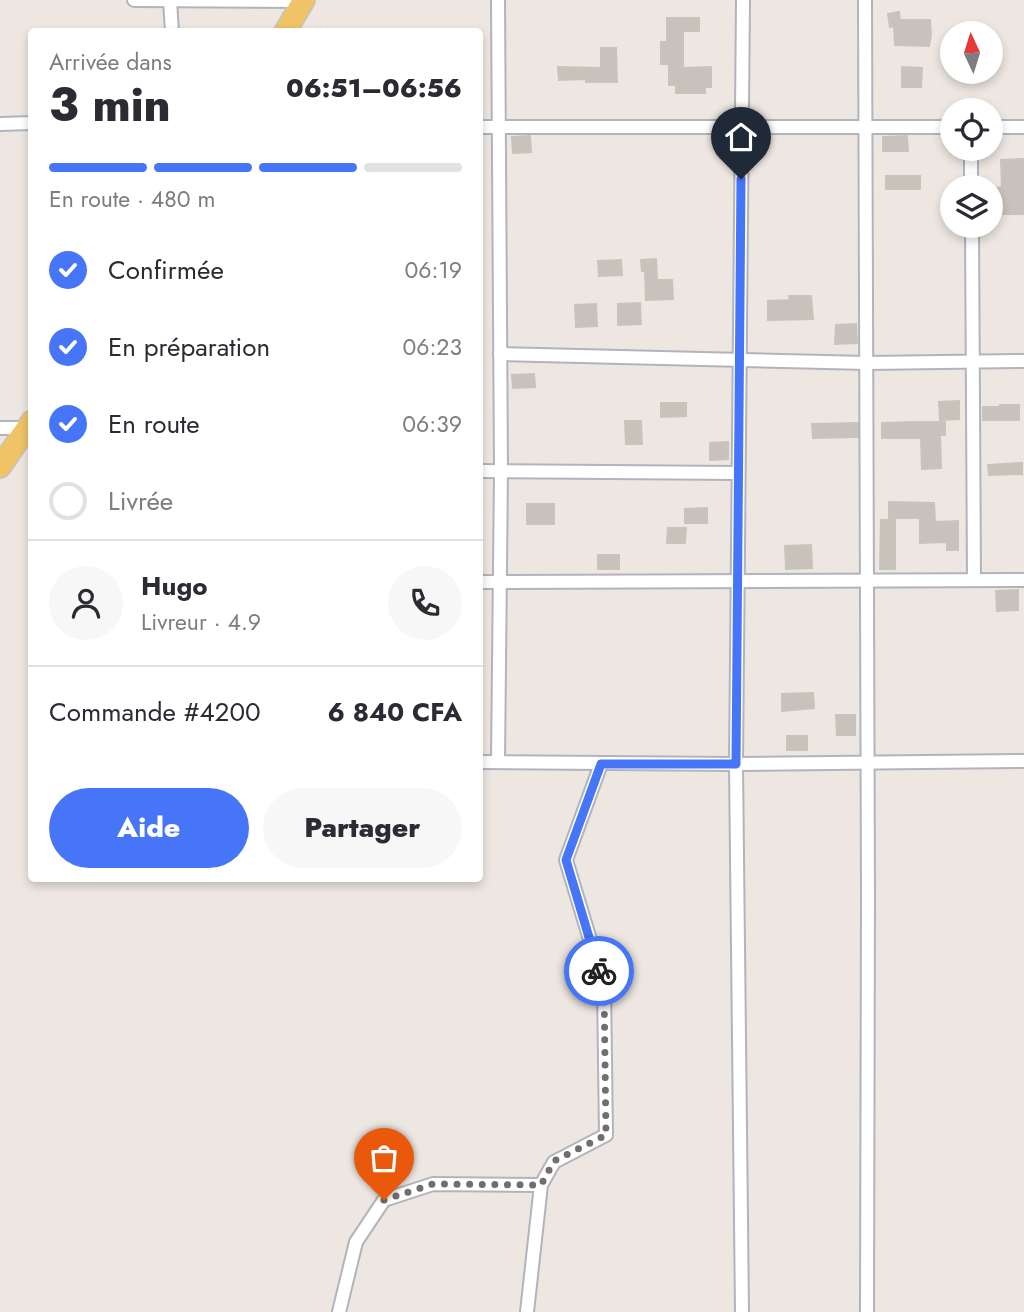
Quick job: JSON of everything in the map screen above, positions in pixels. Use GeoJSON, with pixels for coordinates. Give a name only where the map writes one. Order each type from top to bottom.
{"type":"FeatureCollection","features":[{"type":"Feature","properties":{"kind":"main road"},"geometry":{"type":"LineString","coordinates":[[287,28],[304,1]]}},
{"type":"Feature","properties":{"kind":"main road"},"geometry":{"type":"LineString","coordinates":[[0,467],[28,426]]}},
{"type":"Feature","properties":{"kind":"street"},"geometry":{"type":"LineString","coordinates":[[134,0],[304,1]]}},
{"type":"Feature","properties":{"kind":"street"},"geometry":{"type":"LineString","coordinates":[[169,0],[172,28]]}},
{"type":"Feature","properties":{"kind":"street"},"geometry":{"type":"LineString","coordinates":[[498,0],[501,471],[498,762]]}},
{"type":"Feature","properties":{"kind":"street"},"geometry":{"type":"LineString","coordinates":[[742,1312],[736,764],[743,0]]}},
{"type":"Feature","properties":{"kind":"street"},"geometry":{"type":"LineString","coordinates":[[865,0],[867,1312]]}},
{"type":"Feature","properties":{"kind":"street"},"geometry":{"type":"LineString","coordinates":[[0,124],[28,123]]}},
{"type":"Feature","properties":{"kind":"street"},"geometry":{"type":"LineString","coordinates":[[483,127],[940,127]]}},
{"type":"Feature","properties":{"kind":"street"},"geometry":{"type":"LineString","coordinates":[[1003,127],[1024,127]]}},
{"type":"Feature","properties":{"kind":"street"},"geometry":{"type":"LineString","coordinates":[[972,238],[974,580]]}},
{"type":"Feature","properties":{"kind":"street"},"geometry":{"type":"LineString","coordinates":[[500,354],[867,363],[1024,361]]}},
{"type":"Feature","properties":{"kind":"street"},"geometry":{"type":"LineString","coordinates":[[0,428],[28,425]]}},
{"type":"Feature","properties":{"kind":"street"},"geometry":{"type":"LineString","coordinates":[[483,471],[738,473]]}},
{"type":"Feature","properties":{"kind":"street"},"geometry":{"type":"LineString","coordinates":[[483,583],[1024,580]]}},
{"type":"Feature","properties":{"kind":"street"},"geometry":{"type":"LineString","coordinates":[[483,762],[736,764],[1024,761]]}},
{"type":"Feature","properties":{"kind":"street"},"geometry":{"type":"LineString","coordinates":[[527,1312],[541,1185],[554,1161],[606,1135],[604,986],[566,860],[601,764]]}},
{"type":"Feature","properties":{"kind":"street"},"geometry":{"type":"LineString","coordinates":[[340,1312],[356,1242],[384,1200],[433,1184],[541,1185]]}},
{"type":"Feature","properties":{"kind":"building"},"geometry":{"type":"Polygon","coordinates":[[[899,12],[900,20],[930,20],[929,46],[895,45],[894,26],[890,27],[888,14],[899,12]]]}},
{"type":"Feature","properties":{"kind":"building"},"geometry":{"type":"Polygon","coordinates":[[[667,18],[699,18],[699,31],[683,31],[683,68],[711,67],[711,87],[705,87],[705,93],[676,93],[676,85],[669,85],[669,64],[661,64],[661,42],[667,42],[667,18]]]}},
{"type":"Feature","properties":{"kind":"building"},"geometry":{"type":"Polygon","coordinates":[[[601,48],[616,48],[617,82],[559,80],[558,67],[601,68],[601,48]]]}},
{"type":"Feature","properties":{"kind":"building"},"geometry":{"type":"Polygon","coordinates":[[[902,67],[922,68],[921,87],[902,87],[902,67]]]}},
{"type":"Feature","properties":{"kind":"building"},"geometry":{"type":"Polygon","coordinates":[[[530,136],[531,152],[513,153],[512,137],[530,136]]]}},
{"type":"Feature","properties":{"kind":"building"},"geometry":{"type":"Polygon","coordinates":[[[907,136],[908,151],[883,151],[883,137],[907,136]]]}},
{"type":"Feature","properties":{"kind":"building"},"geometry":{"type":"Polygon","coordinates":[[[1024,159],[1024,214],[1003,214],[1003,160],[1024,159]]]}},
{"type":"Feature","properties":{"kind":"building"},"geometry":{"type":"Polygon","coordinates":[[[886,176],[920,176],[920,189],[886,189],[886,176]]]}},
{"type":"Feature","properties":{"kind":"building"},"geometry":{"type":"Polygon","coordinates":[[[656,259],[657,280],[672,280],[673,299],[646,300],[645,271],[642,271],[641,260],[656,259]]]}},
{"type":"Feature","properties":{"kind":"building"},"geometry":{"type":"Polygon","coordinates":[[[621,260],[622,275],[599,276],[598,261],[621,260]]]}},
{"type":"Feature","properties":{"kind":"building"},"geometry":{"type":"Polygon","coordinates":[[[789,296],[811,296],[813,319],[768,320],[768,301],[790,300],[789,296]]]}},
{"type":"Feature","properties":{"kind":"building"},"geometry":{"type":"Polygon","coordinates":[[[640,303],[641,324],[618,325],[618,304],[640,303]]]}},
{"type":"Feature","properties":{"kind":"building"},"geometry":{"type":"Polygon","coordinates":[[[596,304],[597,326],[576,327],[575,305],[596,304]]]}},
{"type":"Feature","properties":{"kind":"building"},"geometry":{"type":"Polygon","coordinates":[[[856,324],[857,343],[835,344],[836,325],[856,324]]]}},
{"type":"Feature","properties":{"kind":"building"},"geometry":{"type":"Polygon","coordinates":[[[534,374],[535,387],[513,388],[512,375],[534,374]]]}},
{"type":"Feature","properties":{"kind":"building"},"geometry":{"type":"Polygon","coordinates":[[[959,401],[959,419],[940,420],[939,402],[959,401]]]}},
{"type":"Feature","properties":{"kind":"building"},"geometry":{"type":"Polygon","coordinates":[[[661,403],[686,403],[686,416],[661,417],[661,403]]]}},
{"type":"Feature","properties":{"kind":"building"},"geometry":{"type":"Polygon","coordinates":[[[1019,405],[1019,420],[983,420],[983,407],[1019,405]]]}},
{"type":"Feature","properties":{"kind":"building"},"geometry":{"type":"Polygon","coordinates":[[[625,421],[641,421],[642,444],[626,444],[625,421]]]}},
{"type":"Feature","properties":{"kind":"building"},"geometry":{"type":"Polygon","coordinates":[[[945,422],[945,435],[940,435],[941,468],[922,469],[921,438],[882,438],[882,423],[945,422]]]}},
{"type":"Feature","properties":{"kind":"building"},"geometry":{"type":"Polygon","coordinates":[[[858,423],[858,437],[813,438],[812,424],[858,423]]]}},
{"type":"Feature","properties":{"kind":"building"},"geometry":{"type":"Polygon","coordinates":[[[728,442],[728,459],[710,460],[710,443],[728,442]]]}},
{"type":"Feature","properties":{"kind":"building"},"geometry":{"type":"Polygon","coordinates":[[[1022,463],[1022,474],[989,475],[988,465],[1022,463]]]}},
{"type":"Feature","properties":{"kind":"building"},"geometry":{"type":"Polygon","coordinates":[[[889,502],[934,503],[935,522],[958,521],[958,550],[947,550],[947,542],[920,543],[920,518],[889,518],[889,502]]]}},
{"type":"Feature","properties":{"kind":"building"},"geometry":{"type":"Polygon","coordinates":[[[527,504],[554,504],[554,524],[527,524],[527,504]]]}},
{"type":"Feature","properties":{"kind":"building"},"geometry":{"type":"Polygon","coordinates":[[[707,508],[707,523],[685,523],[685,509],[707,508]]]}},
{"type":"Feature","properties":{"kind":"building"},"geometry":{"type":"Polygon","coordinates":[[[881,520],[895,520],[895,569],[880,569],[881,520]]]}},
{"type":"Feature","properties":{"kind":"building"},"geometry":{"type":"Polygon","coordinates":[[[668,528],[686,528],[685,543],[667,543],[668,528]]]}},
{"type":"Feature","properties":{"kind":"building"},"geometry":{"type":"Polygon","coordinates":[[[811,545],[812,568],[786,569],[785,546],[811,545]]]}},
{"type":"Feature","properties":{"kind":"building"},"geometry":{"type":"Polygon","coordinates":[[[598,555],[619,555],[619,569],[598,569],[598,555]]]}},
{"type":"Feature","properties":{"kind":"building"},"geometry":{"type":"Polygon","coordinates":[[[1018,590],[1018,610],[997,611],[996,591],[1018,590]]]}},
{"type":"Feature","properties":{"kind":"building"},"geometry":{"type":"Polygon","coordinates":[[[813,693],[814,708],[782,711],[782,694],[813,693]]]}},
{"type":"Feature","properties":{"kind":"building"},"geometry":{"type":"Polygon","coordinates":[[[836,715],[855,715],[855,735],[837,735],[836,715]]]}},
{"type":"Feature","properties":{"kind":"building"},"geometry":{"type":"Polygon","coordinates":[[[787,736],[807,736],[807,750],[787,750],[787,736]]]}},
{"type":"Feature","properties":{"kind":"way so far"},"geometry":{"type":"LineString","coordinates":[[384,1200],[433,1184],[541,1185],[554,1161],[606,1135],[604,986],[599,971]]}},
{"type":"Feature","properties":{"kind":"route"},"geometry":{"type":"LineString","coordinates":[[599,971],[566,860],[601,764],[736,764],[741,179]]}}]}
